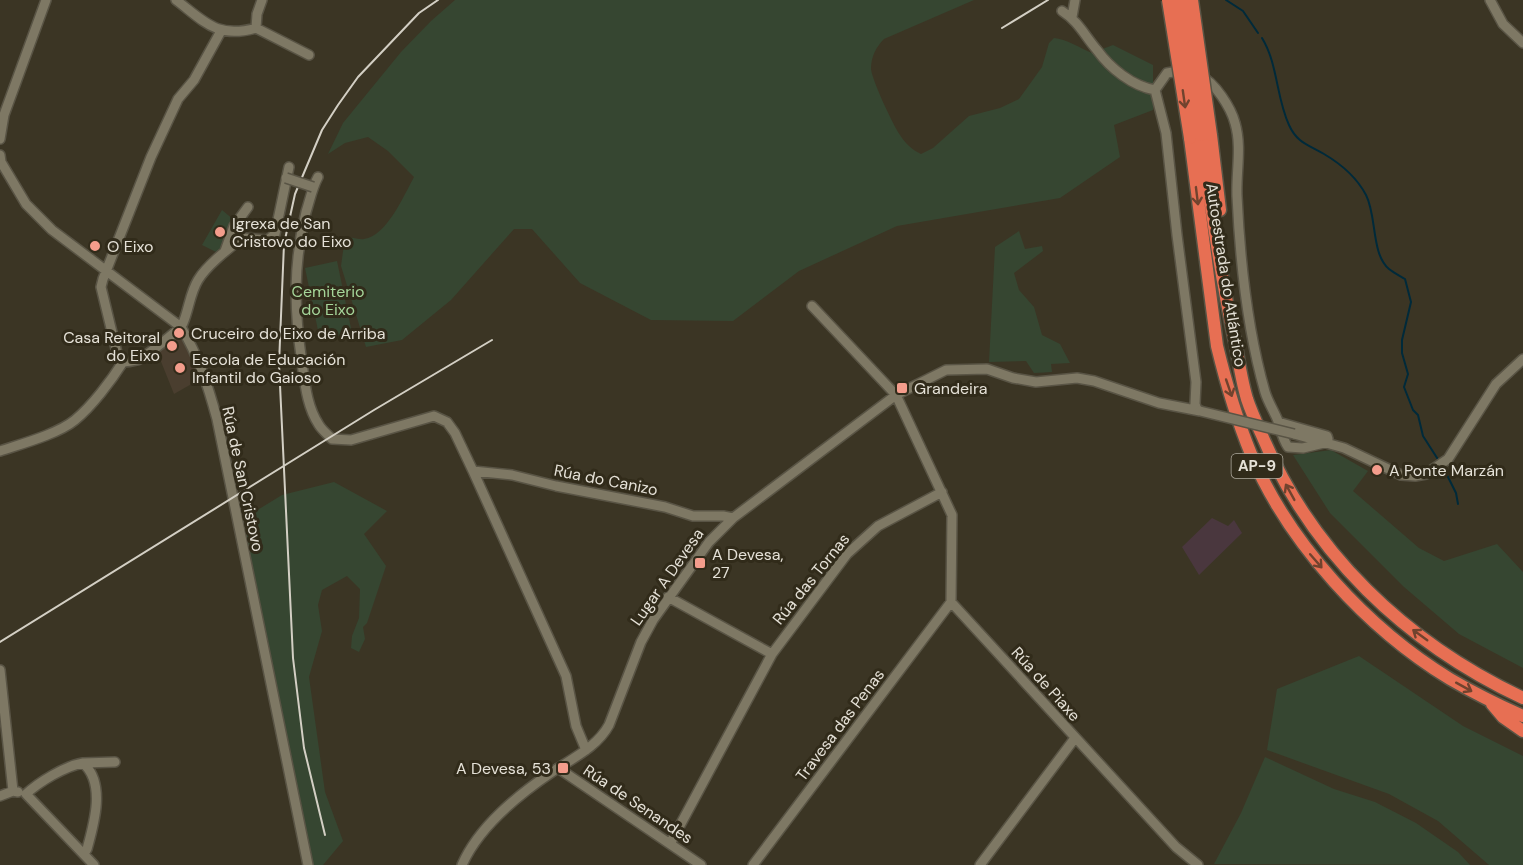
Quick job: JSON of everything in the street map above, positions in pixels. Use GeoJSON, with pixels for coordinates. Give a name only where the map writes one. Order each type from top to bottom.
{"type":"FeatureCollection","features":[{"type":"Feature","properties":{"kind":"highway","name":"Autoestrada do Atlántico"},"geometry":{"type":"LineString","coordinates":[[1168,0],[1201,136],[1217,346],[1224,375],[1252,455],[1264,480],[1308,552],[1346,596],[1419,658],[1449,679],[1523,716]]}},
{"type":"Feature","properties":{"kind":"highway","name":"Autoestrada do Atlántico"},"geometry":{"type":"LineString","coordinates":[[1180,0],[1225,298],[1247,400],[1271,458],[1300,510],[1323,542],[1359,583],[1400,621],[1452,658],[1523,698]]}},
{"type":"Feature","properties":{"kind":"highway"},"geometry":{"type":"LineString","coordinates":[[1192,0],[1201,136]]}},
{"type":"Feature","properties":{"kind":"highway"},"geometry":{"type":"LineString","coordinates":[[1490,701],[1503,717],[1523,731]]}},
{"type":"Feature","properties":{"kind":"street"},"geometry":{"type":"LineString","coordinates":[[0,139],[4,115],[45,0]]}},
{"type":"Feature","properties":{"kind":"street"},"geometry":{"type":"LineString","coordinates":[[176,0],[221,32],[243,32],[256,27],[309,55]]}},
{"type":"Feature","properties":{"kind":"street"},"geometry":{"type":"LineString","coordinates":[[256,27],[257,14],[262,0]]}},
{"type":"Feature","properties":{"kind":"street"},"geometry":{"type":"LineString","coordinates":[[1072,17],[1075,0]]}},
{"type":"Feature","properties":{"kind":"street"},"geometry":{"type":"LineString","coordinates":[[1491,0],[1503,24],[1523,43]]}},
{"type":"Feature","properties":{"kind":"street"},"geometry":{"type":"LineString","coordinates":[[1062,11],[1072,17],[1110,66],[1143,88],[1155,90]]}},
{"type":"Feature","properties":{"kind":"street"},"geometry":{"type":"LineString","coordinates":[[123,362],[117,353],[101,287],[151,157],[177,99],[194,80],[221,32]]}},
{"type":"Feature","properties":{"kind":"street"},"geometry":{"type":"LineString","coordinates":[[1199,411],[1195,404],[1196,382],[1166,133],[1155,90],[1167,73],[1186,70],[1208,79],[1218,91],[1235,121],[1240,157],[1237,195],[1248,313],[1266,394],[1288,447],[1303,448],[1328,442],[1397,473],[1415,476],[1433,471],[1448,459],[1496,384],[1523,359]]}},
{"type":"Feature","properties":{"kind":"street","name":"Rúa de San Cristovo"},"geometry":{"type":"LineString","coordinates":[[0,160],[26,204],[52,230],[181,327],[195,349],[205,376],[216,419],[308,865]]}},
{"type":"Feature","properties":{"kind":"street"},"geometry":{"type":"LineString","coordinates":[[123,362],[138,360],[153,352],[157,346],[181,327],[199,278],[225,250],[242,238],[268,240],[275,234],[290,167]]}},
{"type":"Feature","properties":{"kind":"street"},"geometry":{"type":"LineString","coordinates":[[318,177],[313,187],[302,230],[296,269],[295,302],[297,335],[311,409],[320,427],[332,439],[351,440],[434,416],[447,422],[455,433],[473,471],[567,676],[576,726],[586,750]]}},
{"type":"Feature","properties":{"kind":"street"},"geometry":{"type":"LineString","coordinates":[[286,178],[313,187]]}},
{"type":"Feature","properties":{"kind":"street"},"geometry":{"type":"LineString","coordinates":[[225,250],[234,226],[248,207]]}},
{"type":"Feature","properties":{"kind":"street"},"geometry":{"type":"LineString","coordinates":[[812,306],[896,395],[942,492],[952,515],[951,602]]}},
{"type":"Feature","properties":{"kind":"street"},"geometry":{"type":"LineString","coordinates":[[0,451],[42,436],[74,421],[112,380],[123,362]]}},
{"type":"Feature","properties":{"kind":"street","name":"Lugar A Devesa"},"geometry":{"type":"LineString","coordinates":[[462,865],[479,839],[523,791],[598,740],[609,725],[645,634],[668,597],[709,542],[733,518],[896,395],[946,370],[987,369],[1013,378],[1036,382],[1077,378],[1094,381],[1159,403],[1328,442]]}},
{"type":"Feature","properties":{"kind":"street"},"geometry":{"type":"LineString","coordinates":[[1278,422],[1327,436],[1328,442]]}},
{"type":"Feature","properties":{"kind":"street","name":"Rúa do Canizo"},"geometry":{"type":"LineString","coordinates":[[473,471],[512,474],[556,486],[665,507],[693,516],[733,518]]}},
{"type":"Feature","properties":{"kind":"street","name":"Rúa das Tornas"},"geometry":{"type":"LineString","coordinates":[[670,844],[772,654],[847,554],[879,526],[942,492]]}},
{"type":"Feature","properties":{"kind":"street"},"geometry":{"type":"LineString","coordinates":[[668,597],[772,654]]}},
{"type":"Feature","properties":{"kind":"street","name":"Rúa de Piaxe"},"geometry":{"type":"LineString","coordinates":[[951,602],[1176,847],[1198,865]]}},
{"type":"Feature","properties":{"kind":"street","name":"Travesa das Penas"},"geometry":{"type":"LineString","coordinates":[[753,865],[951,602]]}},
{"type":"Feature","properties":{"kind":"street"},"geometry":{"type":"LineString","coordinates":[[0,670],[2,709],[13,791]]}},
{"type":"Feature","properties":{"kind":"street"},"geometry":{"type":"LineString","coordinates":[[980,865],[1075,738]]}},
{"type":"Feature","properties":{"kind":"street"},"geometry":{"type":"LineString","coordinates":[[26,794],[37,784],[75,764],[115,762]]}},
{"type":"Feature","properties":{"kind":"street"},"geometry":{"type":"LineString","coordinates":[[83,763],[88,768],[96,792],[92,831],[84,854]]}},
{"type":"Feature","properties":{"kind":"street","name":"Rúa de Senandes"},"geometry":{"type":"LineString","coordinates":[[558,768],[701,865]]}},
{"type":"Feature","properties":{"kind":"street"},"geometry":{"type":"LineString","coordinates":[[0,796],[13,791],[26,794],[94,865]]}},
{"type":"Feature","properties":{"kind":"shaded area","name":"Escola de Educación Infantil do Gaioso"},"geometry":{"type":"Polygon","coordinates":[[[182,334],[202,378],[174,394],[156,349],[182,334]]]}},
{"type":"Feature","properties":{"kind":"shaded area"},"geometry":{"type":"Polygon","coordinates":[[[1212,518],[1228,526],[1234,520],[1242,533],[1199,575],[1182,547],[1212,518]]]}},
{"type":"Feature","properties":{"kind":"green space"},"geometry":{"type":"Polygon","coordinates":[[[455,0],[974,0],[884,39],[874,52],[871,69],[879,92],[900,135],[906,143],[921,154],[933,148],[969,116],[1000,108],[1019,99],[1042,67],[1049,43],[1054,38],[1092,53],[1113,45],[1153,65],[1153,110],[1114,125],[1120,157],[1060,198],[897,226],[799,271],[733,321],[651,320],[580,283],[532,229],[514,229],[451,300],[402,340],[366,347],[341,266],[345,237],[364,239],[380,231],[394,214],[414,177],[388,151],[368,137],[345,143],[328,154],[343,123],[401,52],[455,0]]]}},
{"type":"Feature","properties":{"kind":"green space"},"geometry":{"type":"Polygon","coordinates":[[[222,210],[234,220],[220,254],[202,245],[222,210]]]}},
{"type":"Feature","properties":{"kind":"green space"},"geometry":{"type":"Polygon","coordinates":[[[1019,231],[1025,249],[1042,246],[1043,251],[1014,273],[1019,290],[1034,307],[1042,335],[1060,344],[1070,363],[1051,364],[1052,372],[1034,373],[1026,361],[989,362],[995,247],[1019,231]]]}},
{"type":"Feature","properties":{"kind":"green space","name":"Cemiterio do Eixo"},"geometry":{"type":"Polygon","coordinates":[[[337,261],[352,333],[320,340],[305,268],[337,261]]]}},
{"type":"Feature","properties":{"kind":"green space"},"geometry":{"type":"Polygon","coordinates":[[[1331,450],[1368,471],[1353,491],[1419,548],[1444,561],[1497,544],[1523,572],[1523,668],[1459,634],[1404,587],[1330,513],[1293,455],[1331,450]]]}},
{"type":"Feature","properties":{"kind":"green space"},"geometry":{"type":"Polygon","coordinates":[[[334,482],[387,511],[364,534],[386,566],[367,623],[363,627],[365,639],[359,652],[351,648],[352,636],[359,618],[360,589],[347,576],[322,590],[318,605],[322,631],[309,677],[325,792],[343,841],[323,865],[312,865],[254,582],[247,542],[246,517],[282,495],[334,482]]]}},
{"type":"Feature","properties":{"kind":"green space"},"geometry":{"type":"Polygon","coordinates":[[[1359,656],[1463,726],[1523,756],[1523,865],[1489,865],[1438,821],[1389,794],[1267,750],[1277,689],[1359,656]]]}},
{"type":"Feature","properties":{"kind":"green space"},"geometry":{"type":"Polygon","coordinates":[[[1265,757],[1334,789],[1375,802],[1416,823],[1458,852],[1470,865],[1214,864],[1241,813],[1265,757]]]}},
{"type":"Feature","properties":{"kind":"waterway"},"geometry":{"type":"LineString","coordinates":[[1226,0],[1243,11],[1258,33]]}},
{"type":"Feature","properties":{"kind":"waterway"},"geometry":{"type":"LineString","coordinates":[[1262,38],[1271,59],[1285,114],[1292,131],[1304,143],[1342,167],[1358,183],[1366,195],[1372,213],[1379,254],[1389,269],[1405,279],[1411,302],[1402,340],[1402,353],[1408,374],[1404,387],[1413,410],[1418,415],[1423,436],[1439,461]]}},
{"type":"Feature","properties":{"kind":"waterway"},"geometry":{"type":"LineString","coordinates":[[1442,465],[1456,493],[1458,504]]}},
{"type":"Feature","properties":{"kind":"railway"},"geometry":{"type":"LineString","coordinates":[[325,835],[304,748],[293,658],[279,364],[284,244],[295,194],[322,130],[358,77],[419,13],[438,0]]}},
{"type":"Feature","properties":{"kind":"railway"},"geometry":{"type":"LineString","coordinates":[[1002,28],[1048,0]]}},
{"type":"Feature","properties":{"kind":"railway"},"geometry":{"type":"LineString","coordinates":[[0,642],[374,410],[492,340]]}},
{"type":"Feature","properties":{"kind":"place","name":"Igrexa de San Cristovo do Eixo"},"geometry":{"type":"Point","coordinates":[220,232]}},
{"type":"Feature","properties":{"kind":"place","name":"O Eixo"},"geometry":{"type":"Point","coordinates":[95,246]}},
{"type":"Feature","properties":{"kind":"place","name":"Cruceiro do Eixo de Arriba"},"geometry":{"type":"Point","coordinates":[179,333]}},
{"type":"Feature","properties":{"kind":"place","name":"Casa Reitoral do Eixo"},"geometry":{"type":"Point","coordinates":[172,346]}},
{"type":"Feature","properties":{"kind":"place","name":"Escola de Educación Infantil do Gaioso"},"geometry":{"type":"Point","coordinates":[180,368]}},
{"type":"Feature","properties":{"kind":"place","name":"Grandeira"},"geometry":{"type":"Point","coordinates":[902,388]}},
{"type":"Feature","properties":{"kind":"place","name":"A Ponte Marzán"},"geometry":{"type":"Point","coordinates":[1377,470]}},
{"type":"Feature","properties":{"kind":"place","name":"A Devesa, 27"},"geometry":{"type":"Point","coordinates":[700,563]}},
{"type":"Feature","properties":{"kind":"place","name":"A Devesa, 53"},"geometry":{"type":"Point","coordinates":[563,768]}}]}
